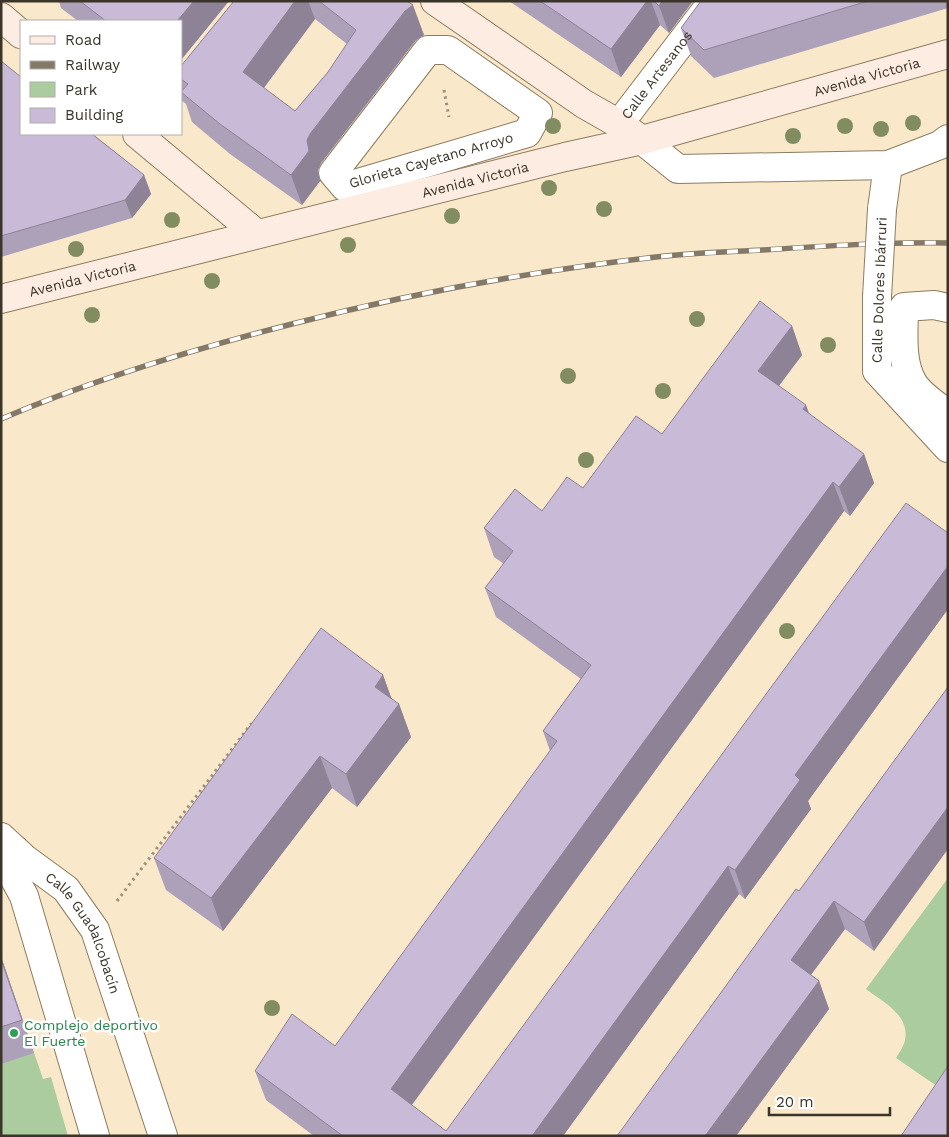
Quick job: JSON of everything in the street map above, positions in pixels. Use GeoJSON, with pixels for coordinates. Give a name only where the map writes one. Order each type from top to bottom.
{"type":"FeatureCollection","features":[{"type":"Feature","properties":{"kind":"main road"},"geometry":{"type":"LineString","coordinates":[[434,1],[584,104],[642,140]]}},
{"type":"Feature","properties":{"kind":"main road"},"geometry":{"type":"LineString","coordinates":[[1,17],[20,33]]}},
{"type":"Feature","properties":{"kind":"main road","name":"Avenida Victoria"},"geometry":{"type":"LineString","coordinates":[[1,299],[565,157],[642,140],[948,54]]}},
{"type":"Feature","properties":{"kind":"main road"},"geometry":{"type":"LineString","coordinates":[[140,135],[257,234]]}},
{"type":"Feature","properties":{"kind":"street","name":"Calle Artesanos"},"geometry":{"type":"LineString","coordinates":[[619,124],[713,1]]}},
{"type":"Feature","properties":{"kind":"street","name":"Glorieta Cayetano Arroyo"},"geometry":{"type":"LineString","coordinates":[[428,50],[448,50],[538,113],[527,133],[345,187],[333,172],[428,50]]}},
{"type":"Feature","properties":{"kind":"street"},"geometry":{"type":"LineString","coordinates":[[642,140],[678,169],[888,165],[945,143]]}},
{"type":"Feature","properties":{"kind":"street","name":"Calle Dolores Ibárruri"},"geometry":{"type":"LineString","coordinates":[[888,165],[882,209],[876,298],[877,371],[948,448]]}},
{"type":"Feature","properties":{"kind":"street"},"geometry":{"type":"LineString","coordinates":[[948,308],[934,305],[904,307],[904,350],[908,370],[914,383],[926,397],[948,414]]}},
{"type":"Feature","properties":{"kind":"street","name":"Calle Guadalcobacín"},"geometry":{"type":"LineString","coordinates":[[1,837],[25,859],[66,889],[95,930],[163,1136]]}},
{"type":"Feature","properties":{"kind":"street","name":"Calle Guadalcobacín"},"geometry":{"type":"LineString","coordinates":[[1,854],[24,896],[95,1136]]}},
{"type":"Feature","properties":{"kind":"path"},"geometry":{"type":"LineString","coordinates":[[95,930],[251,724],[258,730]]}},
{"type":"Feature","properties":{"kind":"green space"},"geometry":{"type":"Polygon","coordinates":[[[948,878],[947,1093],[896,1058],[905,1040],[903,1023],[894,1010],[866,989],[948,878]]]}},
{"type":"Feature","properties":{"kind":"green space","name":"Complejo deportivo El Fuerte"},"geometry":{"type":"Polygon","coordinates":[[[1,956],[43,1079],[51,1077],[68,1136],[1,1136],[1,956]]]}},
{"type":"Feature","properties":{"kind":"building"},"geometry":{"type":"Polygon","coordinates":[[[80,1],[194,1],[178,20],[105,20],[80,1]]]}},
{"type":"Feature","properties":{"kind":"building"},"geometry":{"type":"Polygon","coordinates":[[[234,1],[295,1],[243,72],[295,111],[328,72],[356,30],[319,1],[407,1],[413,5],[405,11],[310,134],[307,140],[309,151],[291,175],[220,124],[182,93],[188,84],[182,80],[182,65],[234,1]]]}},
{"type":"Feature","properties":{"kind":"building"},"geometry":{"type":"Polygon","coordinates":[[[540,1],[647,1],[611,49],[540,1]]]}},
{"type":"Feature","properties":{"kind":"building"},"geometry":{"type":"Polygon","coordinates":[[[654,1],[662,1],[659,6],[654,1]]]}},
{"type":"Feature","properties":{"kind":"building"},"geometry":{"type":"Polygon","coordinates":[[[701,1],[868,1],[704,50],[681,28],[701,1]]]}},
{"type":"Feature","properties":{"kind":"building"},"geometry":{"type":"Polygon","coordinates":[[[1,61],[20,76],[20,135],[93,135],[144,175],[125,200],[1,236],[1,61]]]}},
{"type":"Feature","properties":{"kind":"building"},"geometry":{"type":"Polygon","coordinates":[[[760,301],[792,326],[758,371],[806,405],[803,409],[864,454],[839,487],[833,482],[391,1089],[446,1131],[906,503],[948,533],[948,566],[795,775],[800,780],[735,870],[728,866],[532,1136],[343,1136],[255,1071],[292,1014],[335,1046],[557,741],[543,731],[591,665],[485,588],[513,551],[484,528],[515,489],[542,511],[567,477],[583,488],[636,416],[662,434],[760,301]]]}},
{"type":"Feature","properties":{"kind":"building"},"geometry":{"type":"Polygon","coordinates":[[[321,628],[383,675],[375,687],[399,704],[346,774],[320,756],[211,898],[154,858],[321,628]]]}},
{"type":"Feature","properties":{"kind":"building"},"geometry":{"type":"Polygon","coordinates":[[[948,687],[948,807],[864,922],[834,901],[791,960],[819,981],[705,1136],[617,1136],[796,889],[799,891],[948,687]]]}},
{"type":"Feature","properties":{"kind":"building"},"geometry":{"type":"Polygon","coordinates":[[[1,959],[22,1020],[1,1027],[1,959]]]}},
{"type":"Feature","properties":{"kind":"building"},"geometry":{"type":"Polygon","coordinates":[[[948,1066],[948,1136],[901,1136],[948,1066]]]}},
{"type":"Feature","properties":{"kind":"railway"},"geometry":{"type":"LineString","coordinates":[[1,419],[36,404],[109,378],[218,344],[382,302],[473,284],[564,269],[669,256],[855,245],[948,243]]}},
{"type":"Feature","properties":{"kind":"place","name":"Complejo deportivo El Fuerte"},"geometry":{"type":"Point","coordinates":[14,1033]}}]}
